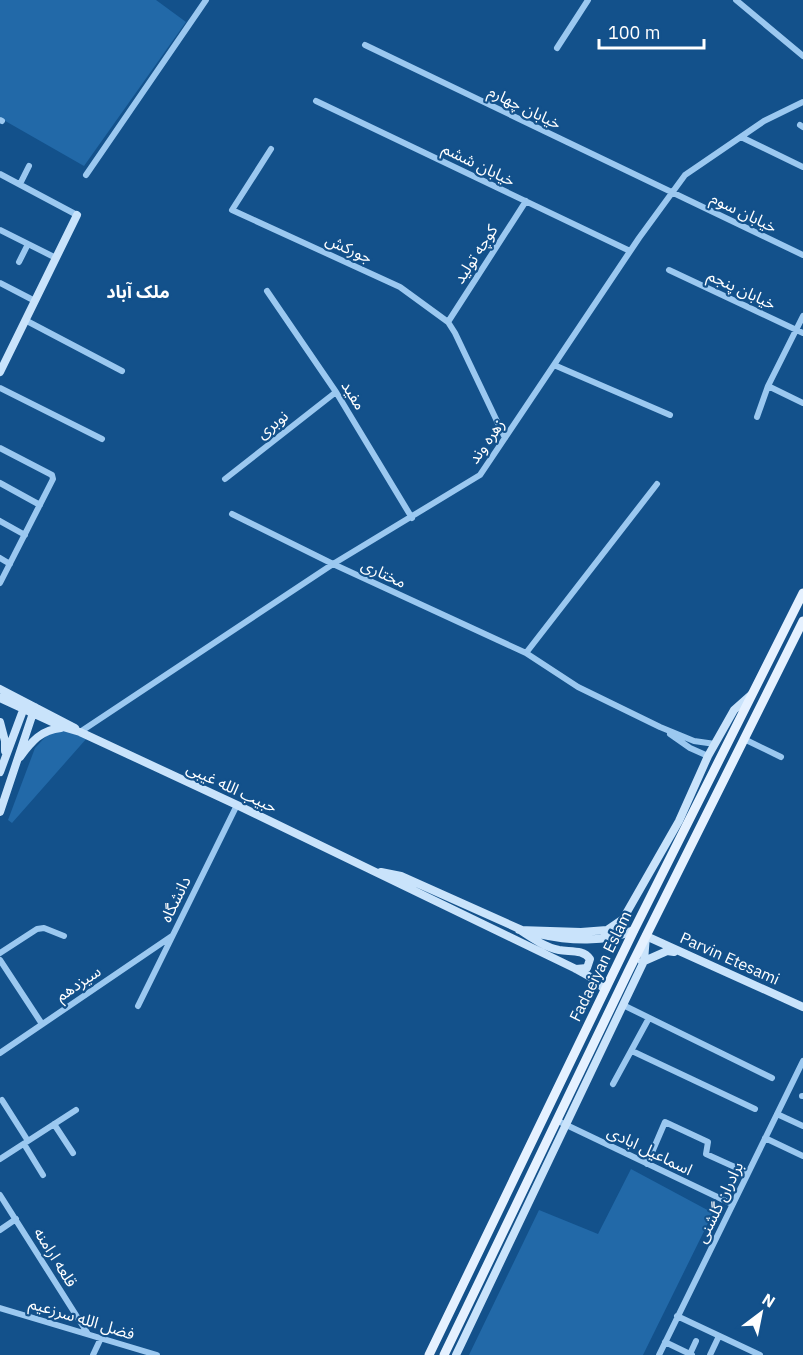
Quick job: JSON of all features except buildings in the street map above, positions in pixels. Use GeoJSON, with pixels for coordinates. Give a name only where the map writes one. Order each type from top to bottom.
{"type":"FeatureCollection","features":[{"type":"Feature","properties":{"kind":"main road"},"geometry":{"type":"LineString","coordinates":[[0,372],[77,215]]}},
{"type":"Feature","properties":{"kind":"main road","name":"Fadaeiyan Eslam"},"geometry":{"type":"LineString","coordinates":[[429,1355],[634,930],[803,593]]}},
{"type":"Feature","properties":{"kind":"main road","name":"Fadaeiyan Eslam"},"geometry":{"type":"LineString","coordinates":[[444,1355],[629,970],[803,621]]}},
{"type":"Feature","properties":{"kind":"main road","name":"حبیب الله غیبی"},"geometry":{"type":"LineString","coordinates":[[0,689],[24,706]]}},
{"type":"Feature","properties":{"kind":"main road"},"geometry":{"type":"LineString","coordinates":[[519,930],[580,932],[607,930],[623,919],[679,821],[708,756],[734,710],[755,692]]}},
{"type":"Feature","properties":{"kind":"main road","name":"حبیب الله غیبی"},"geometry":{"type":"LineString","coordinates":[[0,698],[67,722],[80,732]]}},
{"type":"Feature","properties":{"kind":"main road"},"geometry":{"type":"LineString","coordinates":[[0,772],[24,706]]}},
{"type":"Feature","properties":{"kind":"main road"},"geometry":{"type":"LineString","coordinates":[[0,812],[13,767],[34,710]]}},
{"type":"Feature","properties":{"kind":"main road","name":"حبیب الله غیبی"},"geometry":{"type":"LineString","coordinates":[[34,710],[63,728],[80,732],[237,805],[576,969],[594,979],[605,990]]}},
{"type":"Feature","properties":{"kind":"main road"},"geometry":{"type":"LineString","coordinates":[[0,722],[5,741],[5,758]]}},
{"type":"Feature","properties":{"kind":"main road"},"geometry":{"type":"LineString","coordinates":[[13,767],[34,738],[43,732],[63,728]]}},
{"type":"Feature","properties":{"kind":"main road","name":"حبیب الله غیبی"},"geometry":{"type":"LineString","coordinates":[[372,870],[401,876],[519,930],[572,940],[622,936],[634,930]]}},
{"type":"Feature","properties":{"kind":"main road"},"geometry":{"type":"LineString","coordinates":[[519,930],[556,949],[582,952],[588,955],[590,959],[587,968],[576,969]]}},
{"type":"Feature","properties":{"kind":"main road"},"geometry":{"type":"LineString","coordinates":[[456,1355],[644,961],[646,936],[634,930]]}},
{"type":"Feature","properties":{"kind":"main road","name":"Parvin Etesami"},"geometry":{"type":"LineString","coordinates":[[646,936],[803,1007]]}},
{"type":"Feature","properties":{"kind":"main road"},"geometry":{"type":"LineString","coordinates":[[629,970],[667,951],[680,952]]}},
{"type":"Feature","properties":{"kind":"street"},"geometry":{"type":"LineString","coordinates":[[86,175],[206,0]]}},
{"type":"Feature","properties":{"kind":"street"},"geometry":{"type":"LineString","coordinates":[[557,48],[588,0]]}},
{"type":"Feature","properties":{"kind":"street"},"geometry":{"type":"LineString","coordinates":[[736,0],[803,56]]}},
{"type":"Feature","properties":{"kind":"street","name":"خیابان چهارم"},"geometry":{"type":"LineString","coordinates":[[365,45],[672,193]]}},
{"type":"Feature","properties":{"kind":"street","name":"خیابان ششم"},"geometry":{"type":"LineString","coordinates":[[316,101],[630,251]]}},
{"type":"Feature","properties":{"kind":"street","name":"زهره وند"},"geometry":{"type":"LineString","coordinates":[[80,732],[333,564],[480,475],[630,251],[686,175],[764,121],[803,102]]}},
{"type":"Feature","properties":{"kind":"street"},"geometry":{"type":"LineString","coordinates":[[741,137],[803,167]]}},
{"type":"Feature","properties":{"kind":"street","name":"جورکش"},"geometry":{"type":"LineString","coordinates":[[272,149],[232,210],[400,287],[448,322]]}},
{"type":"Feature","properties":{"kind":"street"},"geometry":{"type":"LineString","coordinates":[[20,184],[29,166]]}},
{"type":"Feature","properties":{"kind":"street"},"geometry":{"type":"LineString","coordinates":[[0,174],[77,215]]}},
{"type":"Feature","properties":{"kind":"street","name":"خیابان سوم"},"geometry":{"type":"LineString","coordinates":[[672,193],[803,255]]}},
{"type":"Feature","properties":{"kind":"street","name":"کوچه تولید"},"geometry":{"type":"LineString","coordinates":[[448,322],[526,201]]}},
{"type":"Feature","properties":{"kind":"street"},"geometry":{"type":"LineString","coordinates":[[0,230],[56,258]]}},
{"type":"Feature","properties":{"kind":"street"},"geometry":{"type":"LineString","coordinates":[[19,262],[28,244]]}},
{"type":"Feature","properties":{"kind":"street","name":"خیابان پنجم"},"geometry":{"type":"LineString","coordinates":[[669,270],[800,331]]}},
{"type":"Feature","properties":{"kind":"street"},"geometry":{"type":"LineString","coordinates":[[0,283],[35,301]]}},
{"type":"Feature","properties":{"kind":"street","name":"مفید"},"geometry":{"type":"LineString","coordinates":[[267,291],[336,392],[412,518]]}},
{"type":"Feature","properties":{"kind":"street"},"geometry":{"type":"LineString","coordinates":[[757,417],[768,386],[800,331],[803,316]]}},
{"type":"Feature","properties":{"kind":"street"},"geometry":{"type":"LineString","coordinates":[[26,320],[122,371]]}},
{"type":"Feature","properties":{"kind":"street"},"geometry":{"type":"LineString","coordinates":[[448,322],[456,333],[505,438]]}},
{"type":"Feature","properties":{"kind":"street"},"geometry":{"type":"LineString","coordinates":[[0,350],[9,354]]}},
{"type":"Feature","properties":{"kind":"street"},"geometry":{"type":"LineString","coordinates":[[554,365],[670,415]]}},
{"type":"Feature","properties":{"kind":"street"},"geometry":{"type":"LineString","coordinates":[[768,386],[803,403]]}},
{"type":"Feature","properties":{"kind":"street"},"geometry":{"type":"LineString","coordinates":[[0,388],[102,439]]}},
{"type":"Feature","properties":{"kind":"street","name":"نوبری"},"geometry":{"type":"LineString","coordinates":[[225,478],[336,392]]}},
{"type":"Feature","properties":{"kind":"street"},"geometry":{"type":"LineString","coordinates":[[0,448],[52,477],[0,584]]}},
{"type":"Feature","properties":{"kind":"street"},"geometry":{"type":"LineString","coordinates":[[0,483],[40,505]]}},
{"type":"Feature","properties":{"kind":"street"},"geometry":{"type":"LineString","coordinates":[[526,652],[657,484]]}},
{"type":"Feature","properties":{"kind":"street","name":"مختاری"},"geometry":{"type":"LineString","coordinates":[[232,514],[333,564],[526,652],[578,687],[660,727],[694,741],[715,744]]}},
{"type":"Feature","properties":{"kind":"street"},"geometry":{"type":"LineString","coordinates":[[0,522],[25,535]]}},
{"type":"Feature","properties":{"kind":"street"},"geometry":{"type":"LineString","coordinates":[[0,558],[10,564]]}},
{"type":"Feature","properties":{"kind":"street","name":"مختاری"},"geometry":{"type":"LineString","coordinates":[[660,727],[690,748],[708,756]]}},
{"type":"Feature","properties":{"kind":"street"},"geometry":{"type":"LineString","coordinates":[[744,739],[781,758]]}},
{"type":"Feature","properties":{"kind":"street","name":"دانشگاه"},"geometry":{"type":"LineString","coordinates":[[138,1006],[237,805]]}},
{"type":"Feature","properties":{"kind":"street"},"geometry":{"type":"LineString","coordinates":[[0,953],[37,929],[44,928],[64,936]]}},
{"type":"Feature","properties":{"kind":"street","name":"سیزدهم"},"geometry":{"type":"LineString","coordinates":[[0,1053],[172,936]]}},
{"type":"Feature","properties":{"kind":"street"},"geometry":{"type":"LineString","coordinates":[[0,960],[42,1024]]}},
{"type":"Feature","properties":{"kind":"street"},"geometry":{"type":"LineString","coordinates":[[623,1005],[772,1078]]}},
{"type":"Feature","properties":{"kind":"street"},"geometry":{"type":"LineString","coordinates":[[613,1084],[650,1018]]}},
{"type":"Feature","properties":{"kind":"street"},"geometry":{"type":"LineString","coordinates":[[632,1051],[755,1109]]}},
{"type":"Feature","properties":{"kind":"street","name":"برادران گلشنی"},"geometry":{"type":"LineString","coordinates":[[658,1355],[803,1061]]}},
{"type":"Feature","properties":{"kind":"street"},"geometry":{"type":"LineString","coordinates":[[2,1100],[43,1175]]}},
{"type":"Feature","properties":{"kind":"street"},"geometry":{"type":"LineString","coordinates":[[0,1159],[76,1110]]}},
{"type":"Feature","properties":{"kind":"street"},"geometry":{"type":"LineString","coordinates":[[777,1114],[803,1126]]}},
{"type":"Feature","properties":{"kind":"street","name":"اسماعیل ابادی"},"geometry":{"type":"LineString","coordinates":[[556,1120],[732,1204]]}},
{"type":"Feature","properties":{"kind":"street"},"geometry":{"type":"LineString","coordinates":[[647,1164],[665,1122],[708,1142],[706,1154],[748,1173]]}},
{"type":"Feature","properties":{"kind":"street"},"geometry":{"type":"LineString","coordinates":[[54,1124],[73,1153]]}},
{"type":"Feature","properties":{"kind":"street"},"geometry":{"type":"LineString","coordinates":[[765,1138],[803,1156]]}},
{"type":"Feature","properties":{"kind":"street","name":"قلعه ارامنه"},"geometry":{"type":"LineString","coordinates":[[0,1195],[88,1334]]}},
{"type":"Feature","properties":{"kind":"street"},"geometry":{"type":"LineString","coordinates":[[0,1230],[15,1219]]}},
{"type":"Feature","properties":{"kind":"street","name":"فضل الله سرزعیم"},"geometry":{"type":"LineString","coordinates":[[0,1308],[157,1355]]}},
{"type":"Feature","properties":{"kind":"street"},"geometry":{"type":"LineString","coordinates":[[677,1317],[760,1355]]}},
{"type":"Feature","properties":{"kind":"street"},"geometry":{"type":"LineString","coordinates":[[710,1355],[719,1336]]}},
{"type":"Feature","properties":{"kind":"street"},"geometry":{"type":"LineString","coordinates":[[93,1355],[101,1338]]}},
{"type":"Feature","properties":{"kind":"street"},"geometry":{"type":"LineString","coordinates":[[665,1342],[691,1355],[696,1341]]}},
{"type":"Feature","properties":{"kind":"shaded area"},"geometry":{"type":"Polygon","coordinates":[[[0,0],[156,0],[186,22],[84,166],[0,118],[0,0]]]}},
{"type":"Feature","properties":{"kind":"shaded area"},"geometry":{"type":"Polygon","coordinates":[[[63,730],[87,738],[12,823],[8,820],[35,748],[50,732],[63,730]]]}},
{"type":"Feature","properties":{"kind":"shaded area"},"geometry":{"type":"Polygon","coordinates":[[[631,1169],[713,1213],[643,1355],[469,1355],[539,1210],[598,1234],[631,1169]]]}},
{"type":"Feature","properties":{"kind":"district","name":"ملک آباد"},"geometry":{"type":"Point","coordinates":[138,292]}}]}
